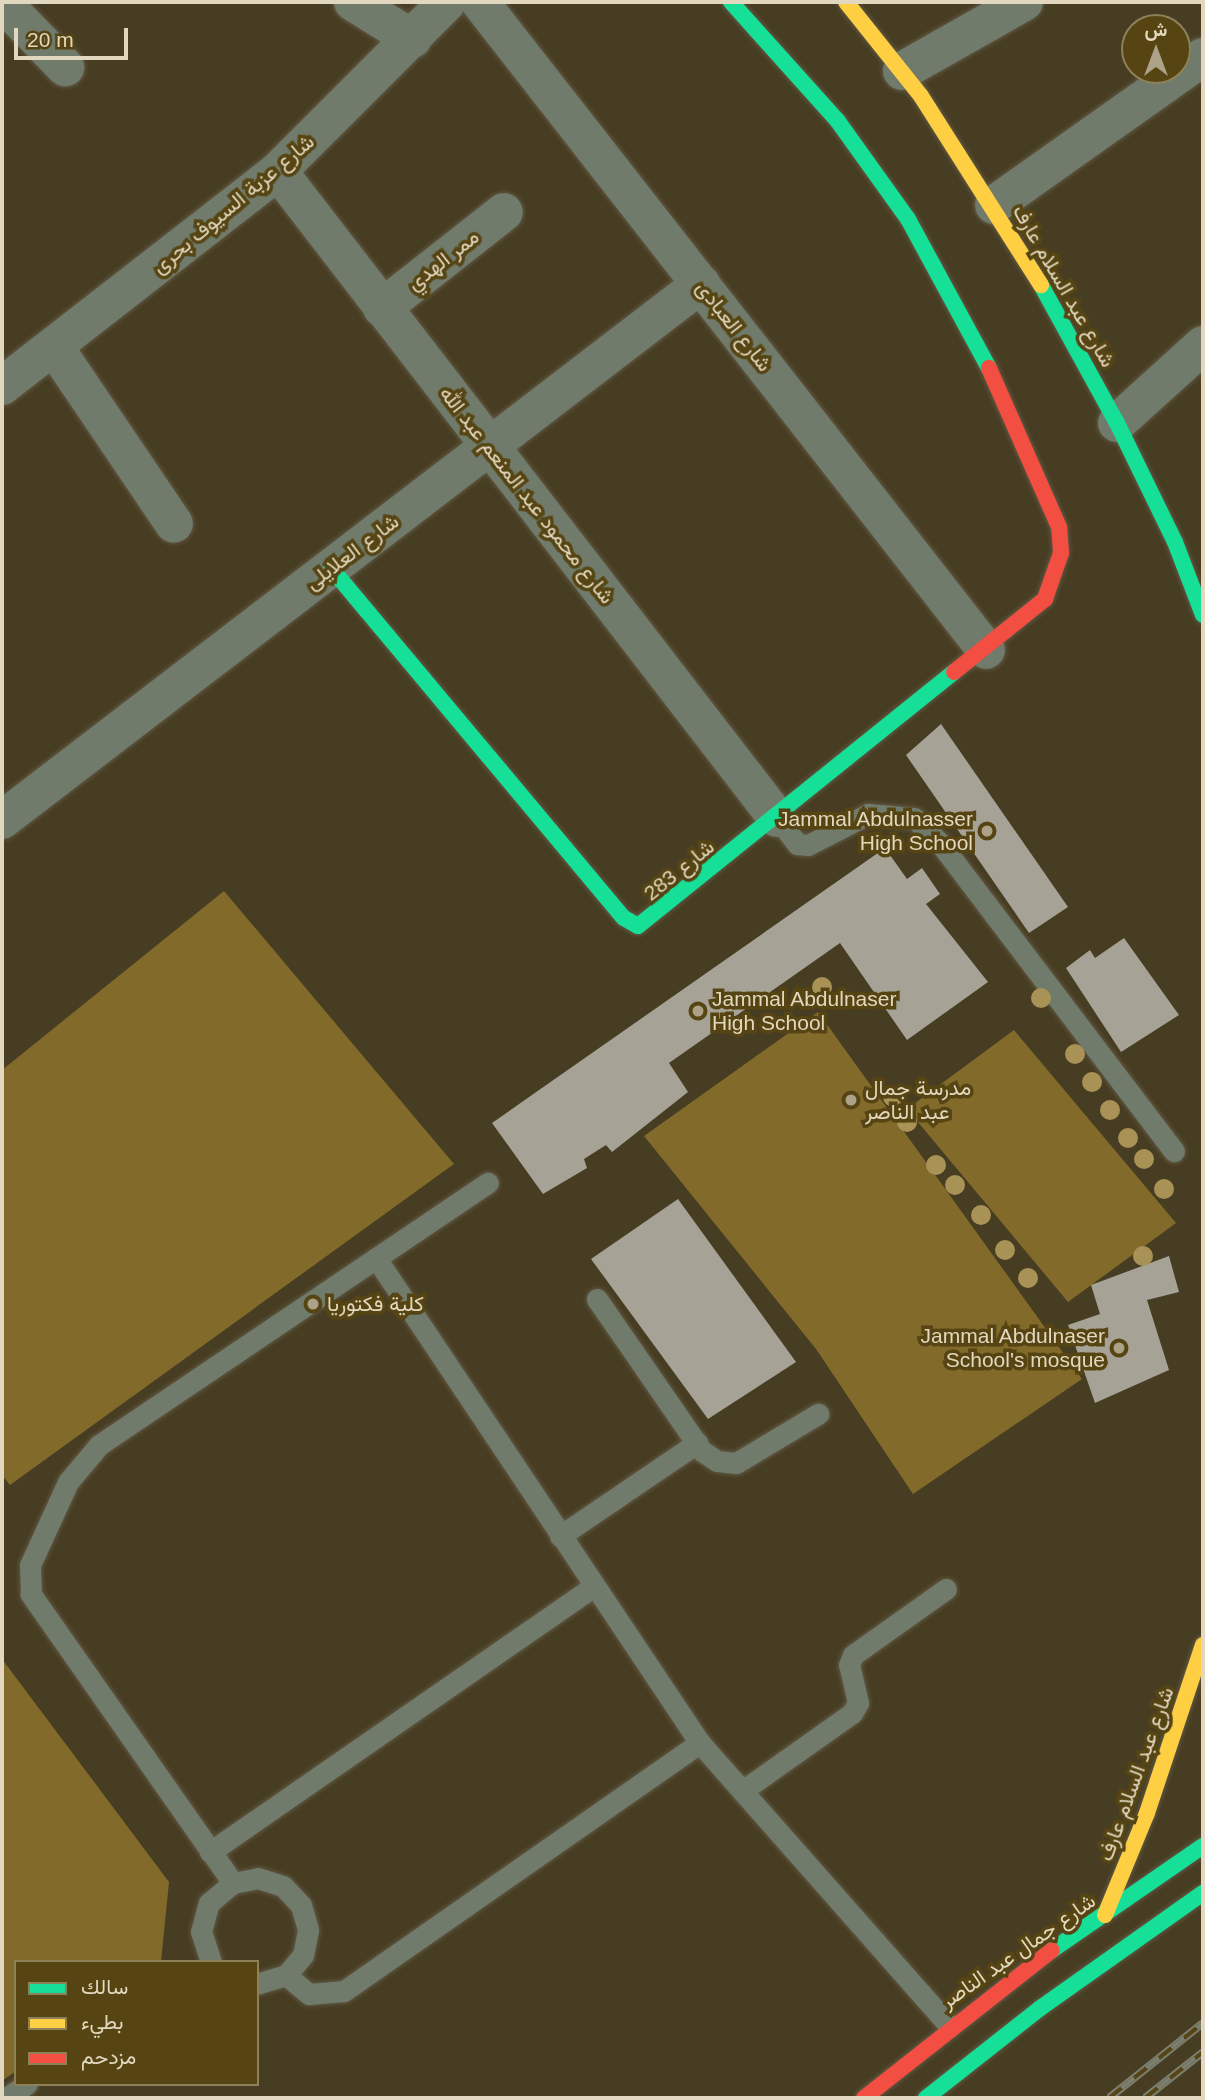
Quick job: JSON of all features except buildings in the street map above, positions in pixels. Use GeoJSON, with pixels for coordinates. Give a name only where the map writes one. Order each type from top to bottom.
{"type":"FeatureCollection","features":[{"type":"Feature","properties":{"kind":"street"},"geometry":{"type":"LineString","coordinates":[[2,2],[65,67]]}},
{"type":"Feature","properties":{"kind":"street"},"geometry":{"type":"LineString","coordinates":[[354,2],[413,39]]}},
{"type":"Feature","properties":{"kind":"street","name":"شارع عزبة السيوف بحرى"},"geometry":{"type":"LineString","coordinates":[[2,386],[55,348],[278,171],[413,39],[447,2]]}},
{"type":"Feature","properties":{"kind":"street","name":"شارع العبادى"},"geometry":{"type":"LineString","coordinates":[[480,2],[986,650]]}},
{"type":"Feature","properties":{"kind":"street","name":"شارع 283"},"geometry":{"type":"LineString","coordinates":[[331,568],[630,922],[648,922],[986,650],[1045,599],[1061,553],[1059,527],[970,325],[908,219],[837,120],[731,2]]}},
{"type":"Feature","properties":{"kind":"street","name":"شارع عبد السلام عارف"},"geometry":{"type":"LineString","coordinates":[[846,2],[902,71],[993,205],[1117,422],[1175,542],[1203,615]]}},
{"type":"Feature","properties":{"kind":"street"},"geometry":{"type":"LineString","coordinates":[[902,71],[1024,2]]}},
{"type":"Feature","properties":{"kind":"street"},"geometry":{"type":"LineString","coordinates":[[993,205],[1203,57]]}},
{"type":"Feature","properties":{"kind":"street","name":"شارع محمود عبد المنعم عبد الله"},"geometry":{"type":"LineString","coordinates":[[278,171],[777,818]]}},
{"type":"Feature","properties":{"kind":"street","name":"ممر الهدي"},"geometry":{"type":"LineString","coordinates":[[382,308],[504,212]]}},
{"type":"Feature","properties":{"kind":"street","name":"شارع العلايلى"},"geometry":{"type":"LineString","coordinates":[[2,820],[701,284]]}},
{"type":"Feature","properties":{"kind":"street"},"geometry":{"type":"LineString","coordinates":[[1117,422],[1203,345]]}},
{"type":"Feature","properties":{"kind":"street"},"geometry":{"type":"LineString","coordinates":[[55,348],[174,524]]}},
{"type":"Feature","properties":{"kind":"street","name":"شارع عبد السلام عارف"},"geometry":{"type":"LineString","coordinates":[[1105,1915],[1203,1645]]}},
{"type":"Feature","properties":{"kind":"street","name":"شارع جمال عبد الناصر"},"geometry":{"type":"LineString","coordinates":[[864,2098],[949,2025],[1203,1846]]}},
{"type":"Feature","properties":{"kind":"street"},"geometry":{"type":"LineString","coordinates":[[926,2098],[1039,2009],[1203,1893]]}},
{"type":"Feature","properties":{"kind":"lane"},"geometry":{"type":"LineString","coordinates":[[777,818],[797,844],[808,845],[868,814],[914,818],[940,843],[1174,1151]]}},
{"type":"Feature","properties":{"kind":"lane"},"geometry":{"type":"LineString","coordinates":[[233,1883],[32,1594],[30,1565],[68,1482],[99,1444],[488,1183]]}},
{"type":"Feature","properties":{"kind":"lane"},"geometry":{"type":"LineString","coordinates":[[376,1258],[700,1743],[949,2025]]}},
{"type":"Feature","properties":{"kind":"lane"},"geometry":{"type":"LineString","coordinates":[[597,1299],[697,1443],[718,1461],[736,1463],[818,1414]]}},
{"type":"Feature","properties":{"kind":"lane"},"geometry":{"type":"LineString","coordinates":[[560,1536],[697,1443]]}},
{"type":"Feature","properties":{"kind":"lane"},"geometry":{"type":"LineString","coordinates":[[210,1852],[594,1586]]}},
{"type":"Feature","properties":{"kind":"lane"},"geometry":{"type":"LineString","coordinates":[[742,1791],[852,1713],[859,1703],[849,1665],[853,1655],[946,1589]]}},
{"type":"Feature","properties":{"kind":"lane"},"geometry":{"type":"LineString","coordinates":[[286,1975],[309,1994],[344,1991],[700,1743]]}},
{"type":"Feature","properties":{"kind":"lane"},"geometry":{"type":"LineString","coordinates":[[209,1960],[201,1933],[209,1903],[233,1883],[258,1878],[283,1886],[301,1905],[305,1942],[303,1955],[286,1975],[259,1983]]}},
{"type":"Feature","properties":{"kind":"lane"},"geometry":{"type":"LineString","coordinates":[[6,2098],[24,2086]]}},
{"type":"Feature","properties":{"kind":"shaded area"},"geometry":{"type":"Polygon","coordinates":[[[224,891],[454,1164],[10,1485],[2,1475],[2,1070],[224,891]]]}},
{"type":"Feature","properties":{"kind":"shaded area"},"geometry":{"type":"Polygon","coordinates":[[[818,1012],[1082,1379],[913,1494],[816,1349],[644,1136],[818,1012]]]}},
{"type":"Feature","properties":{"kind":"shaded area"},"geometry":{"type":"Polygon","coordinates":[[[1014,1030],[1176,1223],[1068,1302],[907,1109],[1014,1030]]]}},
{"type":"Feature","properties":{"kind":"shaded area"},"geometry":{"type":"Polygon","coordinates":[[[2,1659],[169,1882],[161,1960],[14,1960],[14,2072],[2,2081],[2,1659]]]}},
{"type":"Feature","properties":{"kind":"railway"},"geometry":{"type":"LineString","coordinates":[[1109,2098],[1203,2023]]}},
{"type":"Feature","properties":{"kind":"railway"},"geometry":{"type":"LineString","coordinates":[[1145,2098],[1203,2052]]}},
{"type":"Feature","properties":{"kind":"traffic: fast"},"geometry":{"type":"LineString","coordinates":[[731,2],[837,120],[908,219],[989,368]]}},
{"type":"Feature","properties":{"kind":"traffic: fast"},"geometry":{"type":"LineString","coordinates":[[1041,285],[1117,423],[1175,542],[1203,615]]}},
{"type":"Feature","properties":{"kind":"traffic: fast"},"geometry":{"type":"LineString","coordinates":[[331,568],[624,918],[638,926],[954,672]]}},
{"type":"Feature","properties":{"kind":"traffic: fast"},"geometry":{"type":"LineString","coordinates":[[1052,1950],[1203,1846]]}},
{"type":"Feature","properties":{"kind":"traffic: fast"},"geometry":{"type":"LineString","coordinates":[[926,2098],[1039,2009],[1203,1893]]}},
{"type":"Feature","properties":{"kind":"traffic: slow"},"geometry":{"type":"LineString","coordinates":[[846,2],[921,96],[1041,285]]}},
{"type":"Feature","properties":{"kind":"traffic: slow"},"geometry":{"type":"LineString","coordinates":[[1105,1915],[1147,1813],[1203,1645]]}},
{"type":"Feature","properties":{"kind":"traffic: jam"},"geometry":{"type":"LineString","coordinates":[[954,672],[1045,599],[1061,553],[1059,527],[989,368]]}},
{"type":"Feature","properties":{"kind":"traffic: jam"},"geometry":{"type":"LineString","coordinates":[[864,2098],[1052,1950]]}},
{"type":"Feature","properties":{"kind":"place","name":"Jammal Abdulnasser High School"},"geometry":{"type":"Point","coordinates":[987,831]}},
{"type":"Feature","properties":{"kind":"place","name":"Jammal Abdulnaser High School"},"geometry":{"type":"Point","coordinates":[698,1011]}},
{"type":"Feature","properties":{"kind":"place","name":"مدرسة جمال عبد الناصر"},"geometry":{"type":"Point","coordinates":[851,1100]}},
{"type":"Feature","properties":{"kind":"place","name":"كلية فكتوريا"},"geometry":{"type":"Point","coordinates":[313,1304]}},
{"type":"Feature","properties":{"kind":"place","name":"Jammal Abdulnaser School's mosque"},"geometry":{"type":"Point","coordinates":[1119,1348]}}]}
